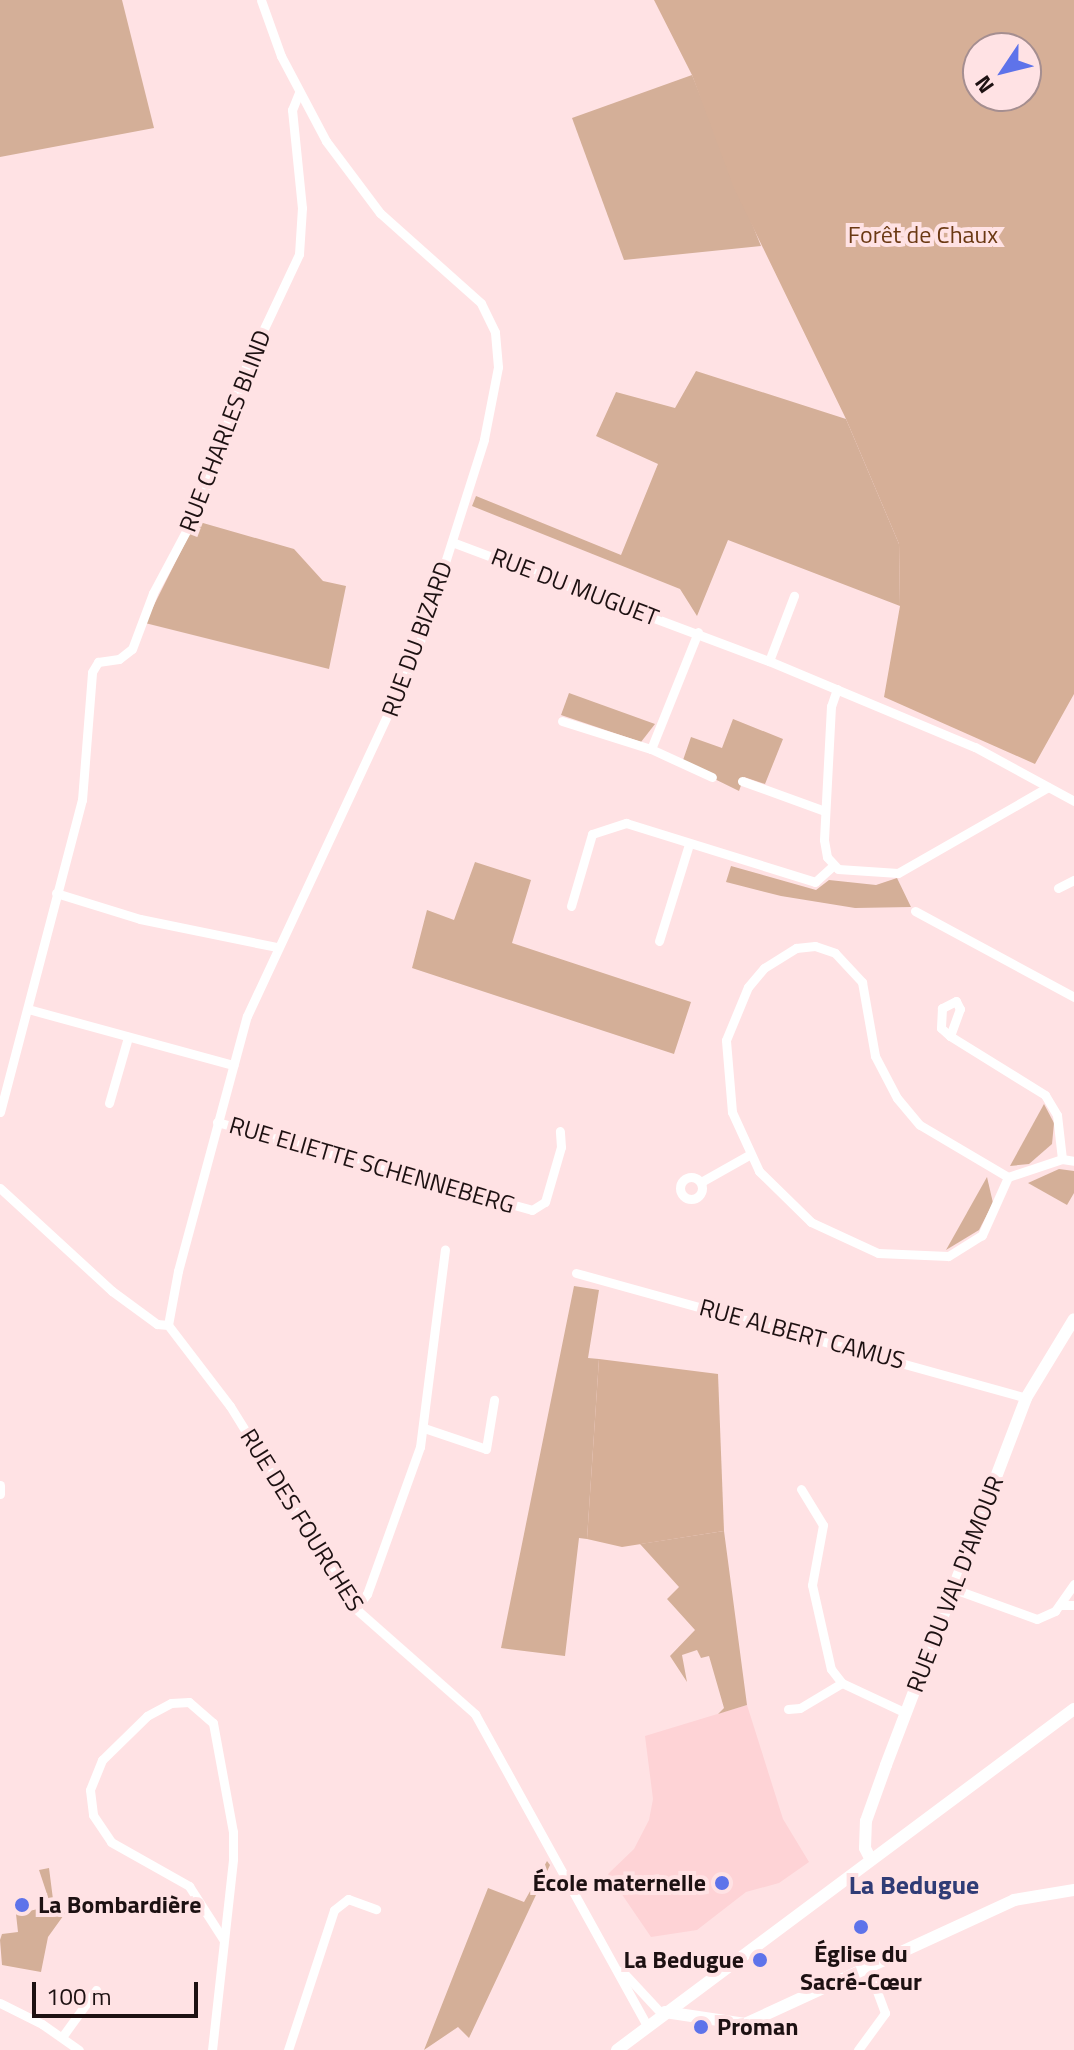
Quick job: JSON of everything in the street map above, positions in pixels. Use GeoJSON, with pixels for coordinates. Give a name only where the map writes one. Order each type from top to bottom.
{"type":"FeatureCollection","features":[{"type":"Feature","properties":{"kind":"street","name":"RUE DU BIZARD"},"geometry":{"type":"LineString","coordinates":[[168,1325],[233,1065],[276,947],[399,695],[452,542],[497,384],[495,332],[469,289],[367,198],[299,93],[261,0]]}},
{"type":"Feature","properties":{"kind":"street","name":"RUE CHARLES BLIND"},"geometry":{"type":"LineString","coordinates":[[0,1112],[83,791],[92,672],[98,662],[119,659],[132,649],[153,593],[201,503],[245,369],[299,254],[302,208],[292,110],[299,93]]}},
{"type":"Feature","properties":{"kind":"street","name":"RUE DU MUGUET"},"geometry":{"type":"LineString","coordinates":[[452,542],[698,632],[837,689],[975,747],[1074,801]]}},
{"type":"Feature","properties":{"kind":"street"},"geometry":{"type":"LineString","coordinates":[[769,661],[794,596]]}},
{"type":"Feature","properties":{"kind":"street"},"geometry":{"type":"LineString","coordinates":[[651,749],[698,632]]}},
{"type":"Feature","properties":{"kind":"street"},"geometry":{"type":"LineString","coordinates":[[837,689],[831,706],[825,811],[825,852],[833,866],[850,873],[898,873],[1048,787]]}},
{"type":"Feature","properties":{"kind":"street"},"geometry":{"type":"LineString","coordinates":[[562,721],[651,749],[712,777]]}},
{"type":"Feature","properties":{"kind":"street"},"geometry":{"type":"LineString","coordinates":[[742,781],[825,811]]}},
{"type":"Feature","properties":{"kind":"street"},"geometry":{"type":"LineString","coordinates":[[571,906],[592,834],[626,823],[815,882],[833,866]]}},
{"type":"Feature","properties":{"kind":"street"},"geometry":{"type":"LineString","coordinates":[[659,941],[689,844]]}},
{"type":"Feature","properties":{"kind":"street"},"geometry":{"type":"LineString","coordinates":[[1058,888],[1074,880]]}},
{"type":"Feature","properties":{"kind":"street"},"geometry":{"type":"LineString","coordinates":[[56,893],[140,919],[276,947]]}},
{"type":"Feature","properties":{"kind":"street"},"geometry":{"type":"LineString","coordinates":[[915,911],[1074,997]]}},
{"type":"Feature","properties":{"kind":"street"},"geometry":{"type":"LineString","coordinates":[[1008,1177],[996,1213],[975,1242],[948,1256],[910,1258],[860,1248],[818,1227],[776,1192],[749,1155],[726,1081],[732,1017],[764,968],[796,948],[815,946],[846,960],[862,982],[875,1056],[909,1114],[953,1149],[1008,1177],[1062,1159],[1074,1161]]}},
{"type":"Feature","properties":{"kind":"street"},"geometry":{"type":"LineString","coordinates":[[28,1009],[233,1065]]}},
{"type":"Feature","properties":{"kind":"street"},"geometry":{"type":"LineString","coordinates":[[950,1036],[1045,1095],[1057,1115],[1062,1159]]}},
{"type":"Feature","properties":{"kind":"street"},"geometry":{"type":"LineString","coordinates":[[109,1103],[128,1037]]}},
{"type":"Feature","properties":{"kind":"street","name":"RUE ELIETTE SCHENNEBERG"},"geometry":{"type":"LineString","coordinates":[[217,1122],[532,1210],[545,1202],[561,1147],[560,1131]]}},
{"type":"Feature","properties":{"kind":"street"},"geometry":{"type":"LineString","coordinates":[[701,1182],[749,1155]]}},
{"type":"Feature","properties":{"kind":"street","name":"RUE DES FOURCHES"},"geometry":{"type":"LineString","coordinates":[[0,1188],[112,1291],[157,1324],[168,1325],[230,1406],[356,1609],[384,1639],[460,1697],[479,1720],[647,2025]]}},
{"type":"Feature","properties":{"kind":"street"},"geometry":{"type":"LineString","coordinates":[[356,1609],[391,1529],[424,1428],[445,1250]]}},
{"type":"Feature","properties":{"kind":"street","name":"RUE ALBERT CAMUS"},"geometry":{"type":"LineString","coordinates":[[576,1273],[1026,1398]]}},
{"type":"Feature","properties":{"kind":"street","name":"RUE DU VAL D'AMOUR"},"geometry":{"type":"LineString","coordinates":[[870,1858],[865,1848],[866,1821],[906,1713],[1026,1398],[1074,1319]]}},
{"type":"Feature","properties":{"kind":"street"},"geometry":{"type":"LineString","coordinates":[[424,1428],[486,1449],[494,1400]]}},
{"type":"Feature","properties":{"kind":"street"},"geometry":{"type":"LineString","coordinates":[[0,1485],[0,1494]]}},
{"type":"Feature","properties":{"kind":"street"},"geometry":{"type":"LineString","coordinates":[[801,1489],[823,1525],[812,1585],[828,1660],[842,1683],[906,1713]]}},
{"type":"Feature","properties":{"kind":"street"},"geometry":{"type":"LineString","coordinates":[[954,1589],[1037,1619],[1060,1605],[1074,1584]]}},
{"type":"Feature","properties":{"kind":"street"},"geometry":{"type":"LineString","coordinates":[[1060,1605],[1074,1605]]}},
{"type":"Feature","properties":{"kind":"street"},"geometry":{"type":"LineString","coordinates":[[788,1709],[800,1708],[842,1683]]}},
{"type":"Feature","properties":{"kind":"street"},"geometry":{"type":"LineString","coordinates":[[212,2050],[234,1847],[215,1730],[198,1706],[171,1703],[147,1716],[102,1760],[90,1790],[93,1815],[111,1842],[189,1886],[223,1939]]}},
{"type":"Feature","properties":{"kind":"street"},"geometry":{"type":"LineString","coordinates":[[617,2050],[870,1858],[1074,1709]]}},
{"type":"Feature","properties":{"kind":"street"},"geometry":{"type":"LineString","coordinates":[[664,2013],[745,2024],[1014,1900],[1074,1890]]}},
{"type":"Feature","properties":{"kind":"street"},"geometry":{"type":"LineString","coordinates":[[288,2050],[334,1910],[348,1899],[376,1909]]}},
{"type":"Feature","properties":{"kind":"street","name":"RUE DES FOURCHES"},"geometry":{"type":"LineString","coordinates":[[617,1966],[664,2013]]}},
{"type":"Feature","properties":{"kind":"street"},"geometry":{"type":"LineString","coordinates":[[858,2050],[885,2013],[868,1967]]}},
{"type":"Feature","properties":{"kind":"street"},"geometry":{"type":"LineString","coordinates":[[62,2037],[96,1990]]}},
{"type":"Feature","properties":{"kind":"street"},"geometry":{"type":"LineString","coordinates":[[0,2003],[62,2037],[79,2050]]}},
{"type":"Feature","properties":{"kind":"shaded area"},"geometry":{"type":"Polygon","coordinates":[[[0,0],[122,0],[154,128],[0,157],[0,0]]]}},
{"type":"Feature","properties":{"kind":"shaded area"},"geometry":{"type":"Polygon","coordinates":[[[692,75],[761,246],[624,260],[572,118],[692,75]]]}},
{"type":"Feature","properties":{"kind":"shaded area"},"geometry":{"type":"Polygon","coordinates":[[[696,371],[846,419],[899,544],[900,606],[728,540],[697,616],[680,589],[472,506],[476,496],[621,555],[658,464],[596,436],[616,392],[675,408],[696,371]]]}},
{"type":"Feature","properties":{"kind":"shaded area"},"geometry":{"type":"Polygon","coordinates":[[[196,521],[294,549],[323,581],[346,586],[329,669],[145,623],[196,521]]]}},
{"type":"Feature","properties":{"kind":"shaded area"},"geometry":{"type":"Polygon","coordinates":[[[569,693],[655,724],[641,742],[561,715],[569,693]]]}},
{"type":"Feature","properties":{"kind":"shaded area"},"geometry":{"type":"Polygon","coordinates":[[[733,719],[783,739],[765,784],[744,777],[739,791],[682,763],[691,737],[722,748],[733,719]]]}},
{"type":"Feature","properties":{"kind":"shaded area"},"geometry":{"type":"Polygon","coordinates":[[[475,862],[531,880],[512,943],[691,1002],[674,1054],[412,968],[427,910],[454,920],[475,862]]]}},
{"type":"Feature","properties":{"kind":"shaded area"},"geometry":{"type":"Polygon","coordinates":[[[731,866],[816,890],[829,880],[876,885],[897,878],[911,907],[855,908],[781,896],[726,882],[731,866]]]}},
{"type":"Feature","properties":{"kind":"shaded area"},"geometry":{"type":"Polygon","coordinates":[[[1044,1104],[1054,1123],[1052,1144],[1029,1164],[1010,1166],[1044,1104]]]}},
{"type":"Feature","properties":{"kind":"shaded area"},"geometry":{"type":"Polygon","coordinates":[[[1059,1169],[1074,1171],[1074,1193],[1067,1205],[1028,1183],[1059,1169]]]}},
{"type":"Feature","properties":{"kind":"shaded area"},"geometry":{"type":"Polygon","coordinates":[[[987,1177],[993,1203],[979,1230],[946,1250],[987,1177]]]}},
{"type":"Feature","properties":{"kind":"shaded area"},"geometry":{"type":"Polygon","coordinates":[[[574,1286],[599,1290],[588,1358],[599,1359],[587,1539],[579,1538],[565,1656],[501,1648],[574,1286]]]}},
{"type":"Feature","properties":{"kind":"shaded area"},"geometry":{"type":"Polygon","coordinates":[[[724,1531],[747,1705],[718,1714],[724,1708],[709,1656],[701,1658],[697,1650],[682,1655],[687,1682],[670,1656],[695,1630],[667,1599],[679,1587],[640,1544],[724,1531]]]}},
{"type":"Feature","properties":{"kind":"shaded area"},"geometry":{"type":"Polygon","coordinates":[[[747,1705],[783,1819],[809,1862],[779,1883],[746,1892],[697,1930],[651,1937],[608,1874],[634,1849],[649,1820],[653,1799],[645,1736],[747,1705]]]}},
{"type":"Feature","properties":{"kind":"shaded area"},"geometry":{"type":"Polygon","coordinates":[[[547,1861],[550,1865],[469,2038],[458,2027],[424,2050],[488,1888],[524,1902],[547,1861]]]}},
{"type":"Feature","properties":{"kind":"shaded area"},"geometry":{"type":"Polygon","coordinates":[[[49,1868],[55,1915],[66,1912],[48,1937],[41,1972],[2,1965],[0,1940],[2,1934],[18,1932],[16,1914],[51,1906],[39,1870],[49,1868]]]}},
{"type":"Feature","properties":{"kind":"green space","name":"Forêt de Chaux"},"geometry":{"type":"Polygon","coordinates":[[[654,0],[1074,0],[1074,694],[1035,764],[884,697],[900,606],[899,544],[846,419],[734,188],[692,75],[654,0]]]}},
{"type":"Feature","properties":{"kind":"green space"},"geometry":{"type":"Polygon","coordinates":[[[599,1359],[718,1374],[724,1531],[622,1547],[587,1539],[599,1359]]]}},
{"type":"Feature","properties":{"kind":"place","name":"École maternelle"},"geometry":{"type":"Point","coordinates":[722,1883]}},
{"type":"Feature","properties":{"kind":"place","name":"La Bombardière"},"geometry":{"type":"Point","coordinates":[22,1905]}},
{"type":"Feature","properties":{"kind":"place","name":"Église du Sacré-Cœur"},"geometry":{"type":"Point","coordinates":[861,1927]}},
{"type":"Feature","properties":{"kind":"place","name":"La Bedugue"},"geometry":{"type":"Point","coordinates":[760,1960]}},
{"type":"Feature","properties":{"kind":"place","name":"Proman"},"geometry":{"type":"Point","coordinates":[701,2027]}},
{"type":"Feature","properties":{"kind":"district","name":"La Bedugue"},"geometry":{"type":"Point","coordinates":[914,1885]}}]}
